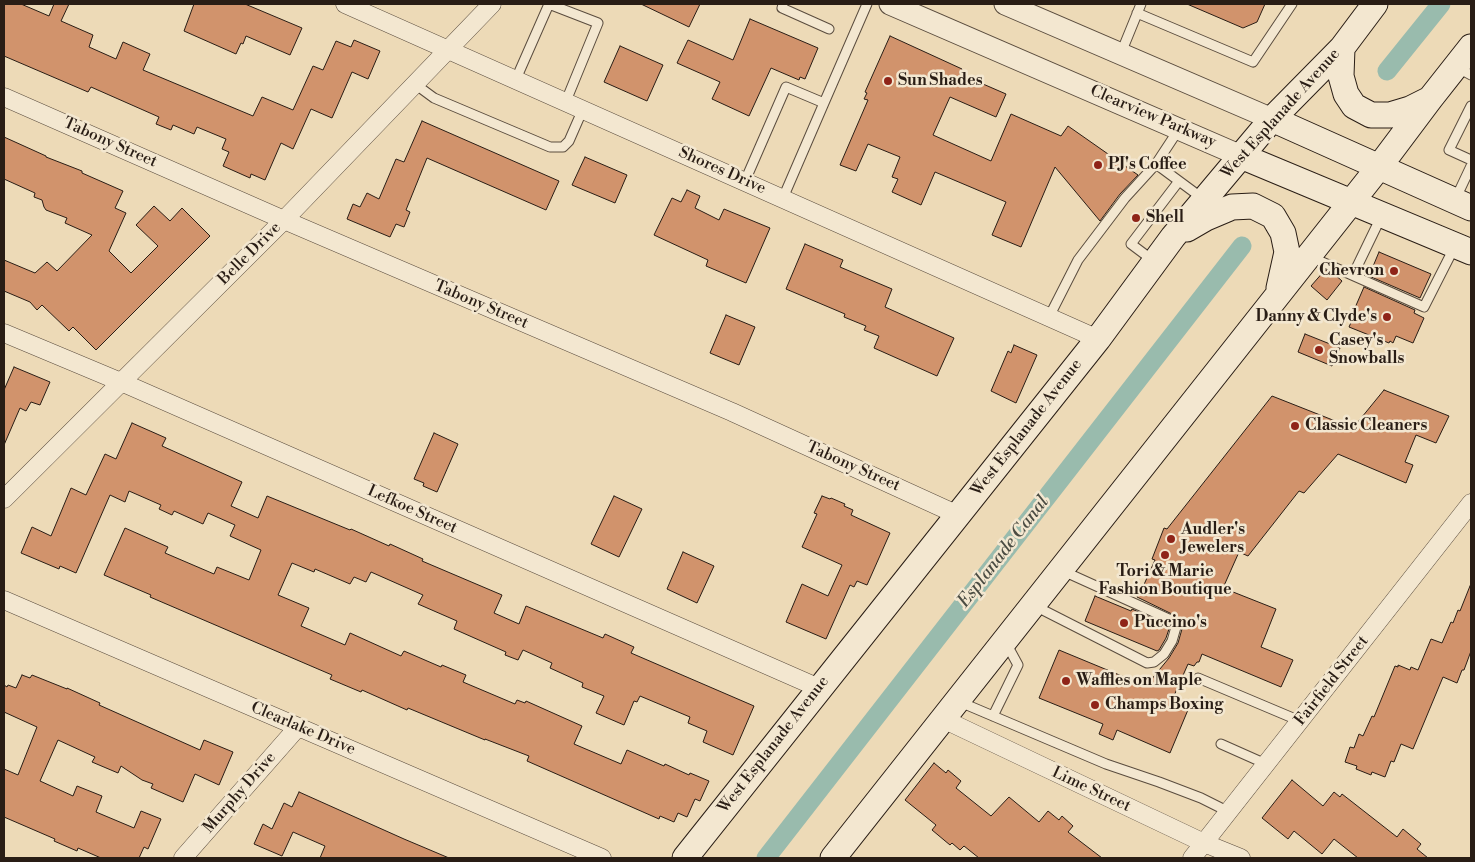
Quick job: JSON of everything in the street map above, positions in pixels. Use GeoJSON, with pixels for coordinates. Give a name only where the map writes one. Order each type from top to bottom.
{"type":"FeatureCollection","features":[{"type":"Feature","properties":{"kind":"main road","name":"West Esplanade Avenue"},"geometry":{"type":"LineString","coordinates":[[685,858],[1098,339],[1173,237],[1272,119],[1342,48],[1375,4]]}},
{"type":"Feature","properties":{"kind":"main road"},"geometry":{"type":"LineString","coordinates":[[833,858],[1278,293],[1352,202],[1430,99],[1463,71],[1471,47]]}},
{"type":"Feature","properties":{"kind":"main road"},"geometry":{"type":"LineString","coordinates":[[1342,48],[1341,76],[1346,94],[1354,106],[1371,115],[1390,114],[1410,109],[1430,99]]}},
{"type":"Feature","properties":{"kind":"main road"},"geometry":{"type":"LineString","coordinates":[[1272,119],[1463,204]]}},
{"type":"Feature","properties":{"kind":"main road","name":"Clearview Parkway"},"geometry":{"type":"LineString","coordinates":[[1241,156],[1463,249]]}},
{"type":"Feature","properties":{"kind":"main road"},"geometry":{"type":"LineString","coordinates":[[1173,237],[1206,218],[1232,207],[1253,206],[1273,216],[1283,233],[1287,252],[1278,293]]}},
{"type":"Feature","properties":{"kind":"street","name":"Shores Drive"},"geometry":{"type":"LineString","coordinates":[[345,4],[1098,339]]}},
{"type":"Feature","properties":{"kind":"street","name":"Belle Drive"},"geometry":{"type":"LineString","coordinates":[[4,499],[284,220],[492,4]]}},
{"type":"Feature","properties":{"kind":"street","name":"Clearview Parkway"},"geometry":{"type":"LineString","coordinates":[[890,4],[1241,156]]}},
{"type":"Feature","properties":{"kind":"street"},"geometry":{"type":"LineString","coordinates":[[1005,4],[1272,119]]}},
{"type":"Feature","properties":{"kind":"street","name":"Tabony Street"},"geometry":{"type":"LineString","coordinates":[[4,97],[284,220],[732,412],[958,515]]}},
{"type":"Feature","properties":{"kind":"street","name":"Lefkoe Street"},"geometry":{"type":"LineString","coordinates":[[4,333],[121,382],[819,688]]}},
{"type":"Feature","properties":{"kind":"street","name":"Fairfield Street"},"geometry":{"type":"LineString","coordinates":[[1192,858],[1471,503]]}},
{"type":"Feature","properties":{"kind":"street","name":"Clearlake Drive"},"geometry":{"type":"LineString","coordinates":[[4,600],[602,858]]}},
{"type":"Feature","properties":{"kind":"street","name":"Lime Street"},"geometry":{"type":"LineString","coordinates":[[950,710],[1204,843],[1241,858]]}},
{"type":"Feature","properties":{"kind":"street","name":"Murphy Drive"},"geometry":{"type":"LineString","coordinates":[[183,858],[298,727]]}},
{"type":"Feature","properties":{"kind":"lane"},"geometry":{"type":"LineString","coordinates":[[516,79],[549,4],[598,24],[566,101]]}},
{"type":"Feature","properties":{"kind":"lane"},"geometry":{"type":"LineString","coordinates":[[783,198],[867,4]]}},
{"type":"Feature","properties":{"kind":"lane"},"geometry":{"type":"LineString","coordinates":[[1121,54],[1139,8],[1253,62],[1292,4]]}},
{"type":"Feature","properties":{"kind":"lane"},"geometry":{"type":"LineString","coordinates":[[779,5],[829,29]]}},
{"type":"Feature","properties":{"kind":"lane"},"geometry":{"type":"LineString","coordinates":[[415,84],[434,98],[550,147],[563,147],[569,141],[583,109]]}},
{"type":"Feature","properties":{"kind":"lane"},"geometry":{"type":"LineString","coordinates":[[745,181],[786,87],[824,103]]}},
{"type":"Feature","properties":{"kind":"lane"},"geometry":{"type":"LineString","coordinates":[[1471,106],[1449,150],[1471,160]]}},
{"type":"Feature","properties":{"kind":"lane"},"geometry":{"type":"LineString","coordinates":[[1049,317],[1078,260],[1125,198],[1156,164],[1179,129]]}},
{"type":"Feature","properties":{"kind":"lane"},"geometry":{"type":"LineString","coordinates":[[1156,164],[1204,200]]}},
{"type":"Feature","properties":{"kind":"lane"},"geometry":{"type":"LineString","coordinates":[[1463,204],[1471,166]]}},
{"type":"Feature","properties":{"kind":"lane"},"geometry":{"type":"LineString","coordinates":[[1155,262],[1131,244],[1179,181]]}},
{"type":"Feature","properties":{"kind":"lane"},"geometry":{"type":"LineString","coordinates":[[1353,275],[1382,214]]}},
{"type":"Feature","properties":{"kind":"lane"},"geometry":{"type":"LineString","coordinates":[[1308,256],[1424,307],[1463,249]]}},
{"type":"Feature","properties":{"kind":"lane"},"geometry":{"type":"LineString","coordinates":[[1033,605],[1147,663],[1154,662],[1164,654],[1172,641],[1176,627],[1169,619],[1060,570]]}},
{"type":"Feature","properties":{"kind":"lane"},"geometry":{"type":"LineString","coordinates":[[993,716],[1018,665],[1005,640]]}},
{"type":"Feature","properties":{"kind":"lane"},"geometry":{"type":"LineString","coordinates":[[1198,678],[1300,721]]}},
{"type":"Feature","properties":{"kind":"lane"},"geometry":{"type":"LineString","coordinates":[[950,710],[993,716],[1106,764],[1202,798],[1228,812]]}},
{"type":"Feature","properties":{"kind":"lane"},"geometry":{"type":"LineString","coordinates":[[1221,744],[1266,764]]}},
{"type":"Feature","properties":{"kind":"building"},"geometry":{"type":"Polygon","coordinates":[[[4,4],[21,4],[49,16],[54,4],[69,4],[61,21],[93,35],[89,47],[116,59],[123,42],[150,54],[143,70],[253,116],[262,97],[293,110],[313,66],[323,70],[336,41],[351,47],[354,40],[380,51],[368,79],[352,72],[332,118],[311,109],[293,149],[281,143],[265,180],[251,174],[250,178],[223,166],[229,152],[222,149],[226,139],[197,127],[194,134],[173,125],[171,130],[156,124],[159,117],[91,87],[88,92],[4,56],[4,4]]]}},
{"type":"Feature","properties":{"kind":"building"},"geometry":{"type":"Polygon","coordinates":[[[194,4],[245,4],[302,28],[290,55],[246,36],[236,54],[184,31],[194,4]]]}},
{"type":"Feature","properties":{"kind":"building"},"geometry":{"type":"Polygon","coordinates":[[[641,4],[700,4],[689,27],[641,4]]]}},
{"type":"Feature","properties":{"kind":"building"},"geometry":{"type":"Polygon","coordinates":[[[1187,4],[1265,4],[1257,22],[1243,28],[1187,4]]]}},
{"type":"Feature","properties":{"kind":"building"},"geometry":{"type":"Polygon","coordinates":[[[750,19],[818,48],[805,79],[800,77],[799,80],[771,68],[749,116],[712,99],[720,82],[677,63],[688,40],[733,60],[750,19]]]}},
{"type":"Feature","properties":{"kind":"building"},"geometry":{"type":"Polygon","coordinates":[[[890,36],[962,69],[960,74],[1006,94],[996,117],[950,97],[933,135],[991,161],[1011,114],[1061,136],[1068,126],[1138,175],[1120,194],[1100,221],[1055,167],[1021,247],[992,235],[1006,202],[935,172],[921,205],[892,192],[898,179],[892,177],[900,157],[868,144],[856,171],[840,165],[868,100],[864,99],[867,93],[865,92],[890,36]]]}},
{"type":"Feature","properties":{"kind":"building"},"geometry":{"type":"Polygon","coordinates":[[[620,46],[663,65],[647,101],[604,82],[620,46]]]}},
{"type":"Feature","properties":{"kind":"building"},"geometry":{"type":"Polygon","coordinates":[[[422,121],[559,181],[546,210],[427,158],[406,210],[410,212],[404,227],[396,224],[390,237],[347,219],[353,204],[360,207],[367,193],[379,199],[396,159],[404,162],[422,121]]]}},
{"type":"Feature","properties":{"kind":"building"},"geometry":{"type":"Polygon","coordinates":[[[4,137],[123,191],[115,208],[126,213],[109,251],[131,273],[158,246],[136,225],[154,206],[170,221],[182,208],[210,236],[96,350],[73,327],[69,331],[42,305],[37,310],[30,302],[4,291],[4,260],[35,273],[47,262],[57,271],[92,235],[65,223],[67,218],[46,210],[42,200],[34,197],[35,193],[4,179],[4,137]]]}},
{"type":"Feature","properties":{"kind":"building"},"geometry":{"type":"Polygon","coordinates":[[[585,157],[627,175],[615,203],[572,185],[585,157]]]}},
{"type":"Feature","properties":{"kind":"building"},"geometry":{"type":"Polygon","coordinates":[[[687,190],[700,196],[695,208],[719,220],[724,209],[770,228],[746,283],[706,266],[708,260],[654,235],[672,198],[681,202],[687,190]]]}},
{"type":"Feature","properties":{"kind":"building"},"geometry":{"type":"Polygon","coordinates":[[[805,244],[843,260],[840,267],[892,289],[885,307],[954,338],[937,376],[874,348],[879,336],[864,330],[866,326],[844,317],[845,314],[786,289],[805,244]]]}},
{"type":"Feature","properties":{"kind":"building"},"geometry":{"type":"Polygon","coordinates":[[[1379,252],[1431,274],[1420,298],[1369,276],[1379,252]]]}},
{"type":"Feature","properties":{"kind":"building"},"geometry":{"type":"Polygon","coordinates":[[[1325,270],[1333,273],[1342,281],[1327,300],[1311,286],[1325,270]]]}},
{"type":"Feature","properties":{"kind":"building","name":"Danny & Clyde's"},"geometry":{"type":"Polygon","coordinates":[[[1364,287],[1415,310],[1414,313],[1424,318],[1413,343],[1396,336],[1393,343],[1390,341],[1389,343],[1349,327],[1353,318],[1351,317],[1364,287]]]}},
{"type":"Feature","properties":{"kind":"building"},"geometry":{"type":"Polygon","coordinates":[[[726,315],[755,327],[739,365],[710,353],[726,315]]]}},
{"type":"Feature","properties":{"kind":"building","name":"Casey's Snowballs"},"geometry":{"type":"Polygon","coordinates":[[[1305,334],[1340,348],[1332,366],[1298,352],[1305,334]]]}},
{"type":"Feature","properties":{"kind":"building"},"geometry":{"type":"Polygon","coordinates":[[[1014,345],[1037,355],[1016,403],[991,391],[1008,351],[1011,353],[1014,345]]]}},
{"type":"Feature","properties":{"kind":"building"},"geometry":{"type":"Polygon","coordinates":[[[14,367],[50,382],[40,405],[31,402],[26,411],[20,408],[4,445],[4,390],[14,367]]]}},
{"type":"Feature","properties":{"kind":"building"},"geometry":{"type":"Polygon","coordinates":[[[1384,390],[1449,416],[1436,443],[1416,435],[1405,462],[1413,465],[1406,483],[1338,454],[1304,493],[1299,491],[1248,556],[1239,552],[1223,588],[1276,609],[1261,647],[1293,660],[1281,687],[1202,654],[1199,662],[1194,666],[1188,664],[1173,698],[1190,705],[1170,753],[1117,730],[1113,740],[1099,734],[1103,724],[1039,698],[1059,650],[1146,686],[1169,658],[1178,643],[1182,629],[1181,623],[1172,614],[1137,597],[1140,588],[1142,589],[1155,560],[1152,559],[1164,528],[1167,529],[1272,396],[1353,428],[1384,390]]]}},
{"type":"Feature","properties":{"kind":"building"},"geometry":{"type":"Polygon","coordinates":[[[132,423],[166,438],[162,446],[242,482],[231,506],[258,518],[267,496],[389,546],[390,544],[423,559],[422,561],[502,595],[494,613],[519,624],[526,606],[603,638],[605,634],[634,647],[631,653],[754,706],[733,755],[703,742],[707,731],[688,723],[690,717],[640,696],[637,702],[634,701],[624,725],[596,713],[604,696],[582,687],[583,683],[550,668],[552,663],[523,650],[518,660],[505,655],[506,652],[454,629],[457,621],[418,604],[423,595],[371,572],[366,582],[354,577],[350,584],[315,569],[314,572],[292,563],[278,595],[309,608],[301,626],[345,645],[350,633],[401,656],[404,651],[441,667],[442,665],[466,675],[463,682],[515,704],[517,700],[525,703],[526,701],[582,726],[574,744],[621,764],[627,750],[664,766],[665,764],[689,775],[690,773],[709,781],[700,801],[695,799],[687,817],[678,813],[674,822],[660,816],[659,819],[527,761],[529,756],[330,679],[332,675],[150,597],[151,595],[104,575],[125,528],[168,547],[165,553],[214,574],[217,567],[249,580],[261,550],[230,536],[235,525],[208,513],[203,524],[174,511],[172,515],[159,509],[161,505],[129,491],[125,502],[110,495],[76,573],[60,566],[59,569],[21,553],[32,527],[51,536],[71,488],[86,495],[105,454],[116,459],[132,423]]]}},
{"type":"Feature","properties":{"kind":"building"},"geometry":{"type":"Polygon","coordinates":[[[434,433],[458,444],[437,492],[423,486],[424,483],[414,479],[434,433]]]}},
{"type":"Feature","properties":{"kind":"building"},"geometry":{"type":"Polygon","coordinates":[[[614,496],[642,509],[619,557],[591,544],[614,496]]]}},
{"type":"Feature","properties":{"kind":"building"},"geometry":{"type":"Polygon","coordinates":[[[822,496],[845,504],[844,506],[853,510],[851,515],[890,533],[867,585],[857,581],[854,587],[850,585],[826,639],[786,622],[802,584],[828,596],[842,565],[802,547],[817,514],[814,513],[822,496]]]}},
{"type":"Feature","properties":{"kind":"building"},"geometry":{"type":"Polygon","coordinates":[[[683,552],[714,566],[697,603],[667,589],[683,552]]]}},
{"type":"Feature","properties":{"kind":"building"},"geometry":{"type":"Polygon","coordinates":[[[1470,586],[1471,651],[1457,683],[1443,677],[1413,749],[1401,744],[1394,762],[1391,761],[1385,777],[1372,772],[1371,775],[1356,769],[1357,766],[1345,762],[1350,747],[1354,748],[1359,734],[1363,736],[1372,716],[1374,717],[1395,666],[1398,667],[1398,665],[1410,670],[1411,667],[1418,670],[1431,639],[1442,643],[1451,622],[1453,623],[1458,610],[1460,611],[1470,586]]]}},
{"type":"Feature","properties":{"kind":"building","name":"Puccino's"},"geometry":{"type":"Polygon","coordinates":[[[1095,596],[1131,611],[1132,609],[1165,624],[1169,629],[1159,650],[1157,651],[1085,621],[1095,596]]]}},
{"type":"Feature","properties":{"kind":"building"},"geometry":{"type":"Polygon","coordinates":[[[22,675],[30,678],[32,675],[67,688],[100,703],[99,705],[200,750],[204,740],[233,752],[219,785],[195,774],[183,802],[151,788],[153,784],[142,780],[121,766],[118,773],[92,762],[95,757],[58,740],[40,781],[73,796],[77,786],[102,796],[96,812],[134,828],[141,811],[161,819],[148,849],[144,847],[139,858],[101,858],[78,848],[77,851],[54,841],[55,839],[4,817],[4,769],[18,775],[37,727],[4,712],[4,685],[16,688],[22,675]]]}},
{"type":"Feature","properties":{"kind":"building"},"geometry":{"type":"Polygon","coordinates":[[[934,763],[946,773],[948,770],[961,781],[956,788],[991,816],[1009,797],[1039,822],[1048,811],[1059,820],[1062,816],[1073,826],[1068,832],[1102,858],[979,858],[964,846],[960,850],[952,843],[950,845],[932,830],[936,825],[905,800],[934,763]]]}},
{"type":"Feature","properties":{"kind":"building"},"geometry":{"type":"Polygon","coordinates":[[[1292,780],[1323,806],[1334,792],[1340,797],[1342,794],[1397,837],[1403,829],[1421,844],[1417,849],[1428,858],[1358,858],[1334,839],[1322,854],[1294,831],[1288,839],[1262,818],[1292,780]]]}},
{"type":"Feature","properties":{"kind":"building"},"geometry":{"type":"Polygon","coordinates":[[[299,792],[449,858],[320,858],[325,846],[293,832],[282,856],[254,844],[263,824],[272,829],[284,803],[292,807],[299,792]]]}},
{"type":"Feature","properties":{"kind":"waterway","name":"Esplanade Canal"},"geometry":{"type":"LineString","coordinates":[[1387,71],[1441,4]]}},
{"type":"Feature","properties":{"kind":"waterway","name":"Esplanade Canal"},"geometry":{"type":"LineString","coordinates":[[766,858],[1242,246]]}},
{"type":"Feature","properties":{"kind":"place","name":"Sun Shades"},"geometry":{"type":"Point","coordinates":[888,81]}},
{"type":"Feature","properties":{"kind":"place","name":"PJ's Coffee"},"geometry":{"type":"Point","coordinates":[1098,165]}},
{"type":"Feature","properties":{"kind":"place","name":"Shell"},"geometry":{"type":"Point","coordinates":[1136,218]}},
{"type":"Feature","properties":{"kind":"place","name":"Chevron"},"geometry":{"type":"Point","coordinates":[1394,271]}},
{"type":"Feature","properties":{"kind":"place","name":"Danny & Clyde's"},"geometry":{"type":"Point","coordinates":[1387,317]}},
{"type":"Feature","properties":{"kind":"place","name":"Casey's Snowballs"},"geometry":{"type":"Point","coordinates":[1319,350]}},
{"type":"Feature","properties":{"kind":"place","name":"Classic Cleaners"},"geometry":{"type":"Point","coordinates":[1295,426]}},
{"type":"Feature","properties":{"kind":"place","name":"Audler's Jewelers"},"geometry":{"type":"Point","coordinates":[1171,539]}},
{"type":"Feature","properties":{"kind":"place","name":"Tori & Marie Fashion Boutique"},"geometry":{"type":"Point","coordinates":[1165,555]}},
{"type":"Feature","properties":{"kind":"place","name":"Puccino's"},"geometry":{"type":"Point","coordinates":[1124,623]}},
{"type":"Feature","properties":{"kind":"place","name":"Waffles on Maple"},"geometry":{"type":"Point","coordinates":[1066,681]}},
{"type":"Feature","properties":{"kind":"place","name":"Champs Boxing"},"geometry":{"type":"Point","coordinates":[1095,705]}}]}
